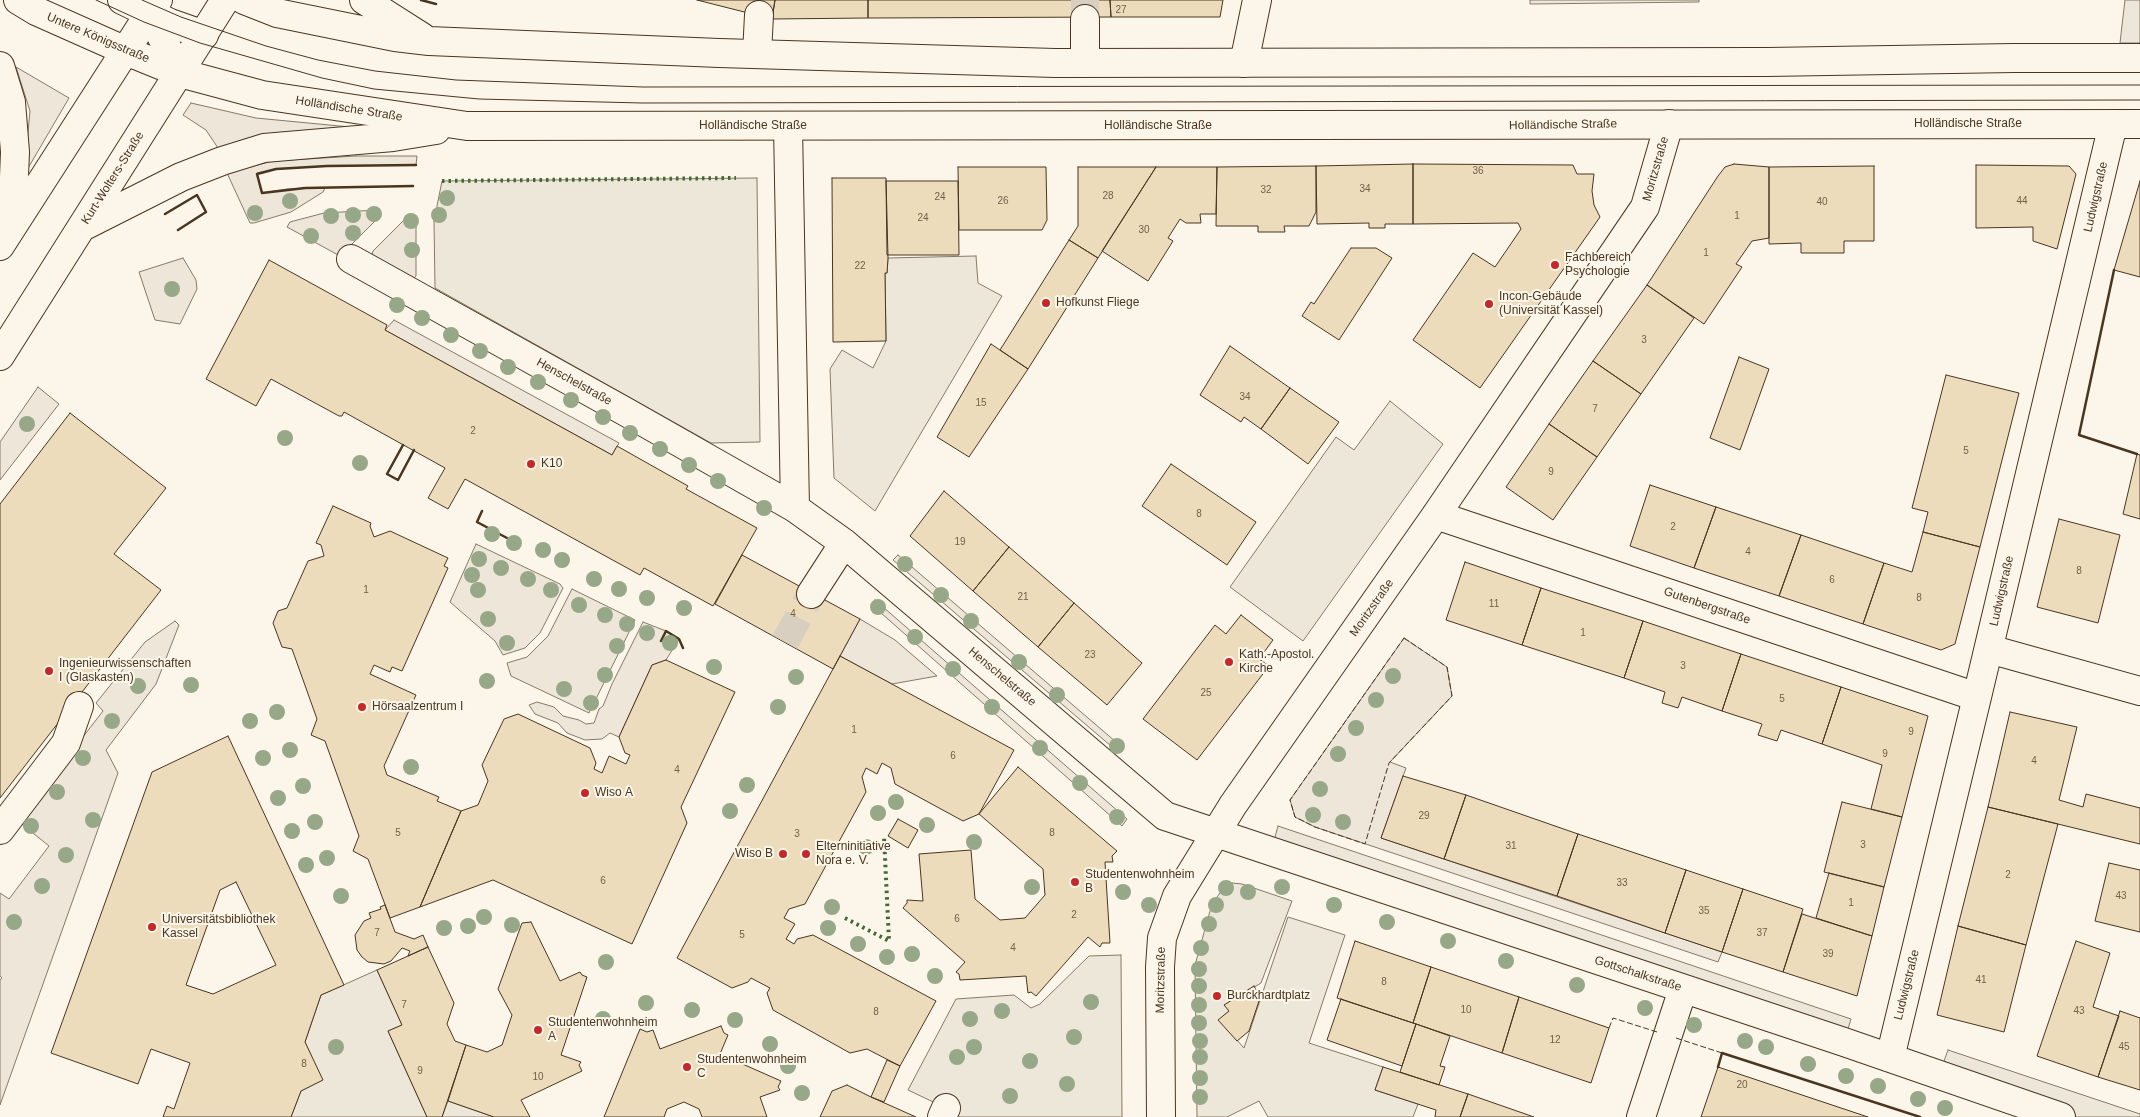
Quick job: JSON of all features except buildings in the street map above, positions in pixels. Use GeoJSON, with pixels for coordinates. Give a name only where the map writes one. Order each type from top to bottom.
{"type":"FeatureCollection","features":[{"type":"Feature","properties":{"kind":"main road","name":"Untere Königsstraße"},"geometry":{"type":"LineString","coordinates":[[18,0],[36,11],[180,73]]}},
{"type":"Feature","properties":{"kind":"main road"},"geometry":{"type":"LineString","coordinates":[[122,0],[154,7],[204,36]]}},
{"type":"Feature","properties":{"kind":"main road","name":"Kurt-Wolters-Straße"},"geometry":{"type":"LineString","coordinates":[[0,356],[225,0]]}},
{"type":"Feature","properties":{"kind":"main road"},"geometry":{"type":"LineString","coordinates":[[244,0],[277,13],[395,38],[756,54],[1086,63],[1766,62],[2140,58]]}},
{"type":"Feature","properties":{"kind":"main road"},"geometry":{"type":"LineString","coordinates":[[364,0],[429,41]]}},
{"type":"Feature","properties":{"kind":"main road"},"geometry":{"type":"LineString","coordinates":[[1244,63],[1257,0]]}},
{"type":"Feature","properties":{"kind":"main road"},"geometry":{"type":"LineString","coordinates":[[6,236],[154,7]]}},
{"type":"Feature","properties":{"kind":"main road"},"geometry":{"type":"LineString","coordinates":[[154,7],[180,73]]}},
{"type":"Feature","properties":{"kind":"main road"},"geometry":{"type":"LineString","coordinates":[[756,54],[758,15]]}},
{"type":"Feature","properties":{"kind":"main road"},"geometry":{"type":"LineString","coordinates":[[1085,19],[1086,63]]}},
{"type":"Feature","properties":{"kind":"main road"},"geometry":{"type":"LineString","coordinates":[[0,66],[11,102],[15,152],[6,236]]}},
{"type":"Feature","properties":{"kind":"main road","name":"Holländische Straße"},"geometry":{"type":"LineString","coordinates":[[180,73],[262,95],[467,126],[2140,124]]}},
{"type":"Feature","properties":{"kind":"main road","name":"Moritzstraße"},"geometry":{"type":"LineString","coordinates":[[1160,1117],[1160,967],[1162,938],[1177,896],[1214,834],[1436,515],[1645,206],[1669,124]]}},
{"type":"Feature","properties":{"kind":"main road","name":"Ludwigstraße"},"geometry":{"type":"LineString","coordinates":[[1890,1058],[1978,697],[2113,124]]}},
{"type":"Feature","properties":{"kind":"main road"},"geometry":{"type":"LineString","coordinates":[[82,228],[181,177],[222,161],[264,148],[393,137],[467,126]]}},
{"type":"Feature","properties":{"kind":"main road"},"geometry":{"type":"LineString","coordinates":[[788,126],[795,508]]}},
{"type":"Feature","properties":{"kind":"main road","name":"Henschelstraße"},"geometry":{"type":"LineString","coordinates":[[351,260],[795,508],[844,543],[1164,816],[1214,834]]}},
{"type":"Feature","properties":{"kind":"main road","name":"Gutenbergstraße"},"geometry":{"type":"LineString","coordinates":[[1436,515],[1978,697]]}},
{"type":"Feature","properties":{"kind":"main road"},"geometry":{"type":"LineString","coordinates":[[812,594],[844,543]]}},
{"type":"Feature","properties":{"kind":"main road"},"geometry":{"type":"LineString","coordinates":[[1989,650],[2140,691]]}},
{"type":"Feature","properties":{"kind":"main road"},"geometry":{"type":"LineString","coordinates":[[0,830],[66,744],[79,706]]}},
{"type":"Feature","properties":{"kind":"main road","name":"Gottschalkstraße"},"geometry":{"type":"LineString","coordinates":[[1214,834],[1890,1058],[2061,1117]]}},
{"type":"Feature","properties":{"kind":"main road"},"geometry":{"type":"LineString","coordinates":[[1641,1117],[1683,989]]}},
{"type":"Feature","properties":{"kind":"shaded area"},"geometry":{"type":"Polygon","coordinates":[[[1530,0],[1699,0],[1699,2],[1530,4],[1530,0]]]}},
{"type":"Feature","properties":{"kind":"shaded area"},"geometry":{"type":"Polygon","coordinates":[[[2125,0],[2140,0],[2140,43],[2120,43],[2125,0]]]}},
{"type":"Feature","properties":{"kind":"shaded area"},"geometry":{"type":"Polygon","coordinates":[[[16,67],[69,98],[24,175],[30,111],[16,67]]]}},
{"type":"Feature","properties":{"kind":"shaded area"},"geometry":{"type":"Polygon","coordinates":[[[191,103],[256,118],[350,127],[351,132],[218,148],[206,130],[183,115],[191,103]]]}},
{"type":"Feature","properties":{"kind":"shaded area"},"geometry":{"type":"Polygon","coordinates":[[[356,156],[417,156],[416,165],[327,166],[276,169],[257,173],[262,193],[287,189],[325,188],[323,192],[291,212],[254,223],[250,223],[227,173],[273,161],[356,156]]]}},
{"type":"Feature","properties":{"kind":"shaded area"},"geometry":{"type":"Polygon","coordinates":[[[757,178],[760,442],[711,443],[435,288],[434,221],[442,181],[757,178]]]}},
{"type":"Feature","properties":{"kind":"shaded area"},"geometry":{"type":"Polygon","coordinates":[[[378,210],[380,216],[340,256],[287,227],[290,222],[324,213],[378,210]]]}},
{"type":"Feature","properties":{"kind":"shaded area"},"geometry":{"type":"Polygon","coordinates":[[[410,214],[416,217],[416,276],[414,278],[372,255],[373,251],[410,214]]]}},
{"type":"Feature","properties":{"kind":"shaded area"},"geometry":{"type":"Polygon","coordinates":[[[976,256],[978,283],[1002,296],[875,511],[834,478],[830,369],[842,350],[873,368],[886,341],[885,273],[887,273],[888,258],[976,256]]]}},
{"type":"Feature","properties":{"kind":"shaded area"},"geometry":{"type":"Polygon","coordinates":[[[183,258],[196,280],[197,289],[180,324],[155,320],[139,272],[183,258]]]}},
{"type":"Feature","properties":{"kind":"shaded area"},"geometry":{"type":"Polygon","coordinates":[[[394,320],[619,443],[612,455],[385,330],[394,320]]]}},
{"type":"Feature","properties":{"kind":"shaded area"},"geometry":{"type":"Polygon","coordinates":[[[38,387],[59,404],[0,480],[0,442],[38,387]]]}},
{"type":"Feature","properties":{"kind":"shaded area"},"geometry":{"type":"Polygon","coordinates":[[[1390,401],[1443,444],[1303,641],[1230,587],[1336,437],[1354,450],[1390,401]]]}},
{"type":"Feature","properties":{"kind":"shaded area"},"geometry":{"type":"Polygon","coordinates":[[[476,544],[560,584],[563,588],[540,633],[525,648],[503,655],[495,641],[450,602],[476,544]]]}},
{"type":"Feature","properties":{"kind":"shaded area"},"geometry":{"type":"Polygon","coordinates":[[[898,555],[1123,748],[1118,752],[893,560],[898,555]]]}},
{"type":"Feature","properties":{"kind":"shaded area"},"geometry":{"type":"Polygon","coordinates":[[[572,589],[635,620],[589,713],[511,676],[507,663],[527,657],[548,636],[572,589]]]}},
{"type":"Feature","properties":{"kind":"shaded area"},"geometry":{"type":"Polygon","coordinates":[[[875,600],[1127,819],[1122,826],[872,605],[875,600]]]}},
{"type":"Feature","properties":{"kind":"shaded area"},"geometry":{"type":"Polygon","coordinates":[[[860,619],[895,640],[937,676],[892,684],[840,656],[860,619]]]}},
{"type":"Feature","properties":{"kind":"shaded area"},"geometry":{"type":"Polygon","coordinates":[[[175,621],[179,625],[156,684],[106,750],[118,773],[0,1105],[0,980],[2,978],[0,976],[0,893],[9,899],[49,846],[18,821],[103,711],[96,703],[145,642],[175,621]]]}},
{"type":"Feature","properties":{"kind":"shaded area"},"geometry":{"type":"Polygon","coordinates":[[[643,622],[666,631],[679,639],[666,660],[652,665],[619,737],[610,733],[602,739],[585,740],[567,733],[558,723],[535,714],[529,705],[537,702],[554,707],[563,716],[586,724],[594,723],[599,709],[603,706],[643,622]]]}},
{"type":"Feature","properties":{"kind":"shaded area"},"geometry":{"type":"Polygon","coordinates":[[[1404,638],[1447,667],[1452,696],[1390,762],[1406,768],[1381,838],[1722,952],[1718,962],[1315,827],[1295,817],[1290,800],[1404,638]]]}},
{"type":"Feature","properties":{"kind":"shaded area"},"geometry":{"type":"Polygon","coordinates":[[[1278,826],[1851,1019],[1844,1042],[1271,852],[1278,826]]]}},
{"type":"Feature","properties":{"kind":"shaded area"},"geometry":{"type":"Polygon","coordinates":[[[1232,883],[1242,884],[1292,901],[1261,983],[1225,1005],[1229,1011],[1219,1020],[1244,1048],[1288,917],[1345,935],[1309,1043],[1383,1067],[1375,1090],[1418,1104],[1413,1117],[1268,1117],[1259,1101],[1227,1117],[1197,1117],[1195,965],[1212,904],[1225,886],[1232,883]]]}},
{"type":"Feature","properties":{"kind":"shaded area"},"geometry":{"type":"Polygon","coordinates":[[[1121,955],[1122,1117],[960,1117],[946,1108],[908,1090],[956,999],[1014,995],[1031,1008],[1040,1004],[1089,956],[1121,955]]]}},
{"type":"Feature","properties":{"kind":"shaded area"},"geometry":{"type":"Polygon","coordinates":[[[377,970],[402,1025],[388,1031],[427,1117],[291,1117],[301,1091],[322,1080],[305,1042],[321,995],[377,970]]]}},
{"type":"Feature","properties":{"kind":"shaded area"},"geometry":{"type":"Polygon","coordinates":[[[1948,1050],[2140,1114],[2140,1117],[2061,1117],[1939,1075],[1948,1050]]]}},
{"type":"Feature","properties":{"kind":"shaded area"},"geometry":{"type":"Polygon","coordinates":[[[448,1101],[494,1117],[442,1117],[448,1101]]]}},
{"type":"Feature","properties":{"kind":"tunnel"},"geometry":{"type":"LineString","coordinates":[[1085,0],[1085,19]]}},
{"type":"Feature","properties":{"kind":"tunnel"},"geometry":{"type":"LineString","coordinates":[[785,642],[811,594]]}},
{"type":"Feature","properties":{"kind":"tram line"},"geometry":{"type":"LineString","coordinates":[[96,0],[144,22],[200,43],[322,78],[374,89],[479,99],[642,103],[2140,100]]}},
{"type":"Feature","properties":{"kind":"tram line"},"geometry":{"type":"LineString","coordinates":[[142,0],[181,17],[266,46],[318,60],[375,71],[456,80],[643,87],[2140,85]]}},
{"type":"Feature","properties":{"kind":"hedge"},"geometry":{"type":"LineString","coordinates":[[442,181],[736,178]]}},
{"type":"Feature","properties":{"kind":"hedge"},"geometry":{"type":"LineString","coordinates":[[845,918],[889,941],[884,836]]}},
{"type":"Feature","properties":{"kind":"fence"},"geometry":{"type":"LineString","coordinates":[[1404,638],[1447,667],[1452,696],[1389,763],[1365,844],[1315,827],[1295,817],[1290,800],[1404,638]]}},
{"type":"Feature","properties":{"kind":"fence"},"geometry":{"type":"LineString","coordinates":[[1609,1028],[1613,1018],[1657,1032]]}},
{"type":"Feature","properties":{"kind":"fence"},"geometry":{"type":"LineString","coordinates":[[1676,1038],[1722,1053]]}},
{"type":"Feature","properties":{"kind":"wall"},"geometry":{"type":"LineString","coordinates":[[421,0],[436,4]]}},
{"type":"Feature","properties":{"kind":"wall"},"geometry":{"type":"LineString","coordinates":[[413,186],[305,188],[262,193],[257,174],[276,169],[327,166],[416,165]]}},
{"type":"Feature","properties":{"kind":"wall"},"geometry":{"type":"LineString","coordinates":[[165,214],[197,195],[206,212],[178,230]]}},
{"type":"Feature","properties":{"kind":"wall"},"geometry":{"type":"LineString","coordinates":[[2114,270],[2079,435],[2137,454]]}},
{"type":"Feature","properties":{"kind":"wall"},"geometry":{"type":"LineString","coordinates":[[403,445],[387,474],[398,480],[414,450]]}},
{"type":"Feature","properties":{"kind":"wall"},"geometry":{"type":"LineString","coordinates":[[482,511],[477,522],[507,538]]}},
{"type":"Feature","properties":{"kind":"wall"},"geometry":{"type":"LineString","coordinates":[[661,641],[666,631],[679,639],[683,648]]}},
{"type":"Feature","properties":{"kind":"wall"},"geometry":{"type":"LineString","coordinates":[[1718,1067],[1722,1053],[1920,1117]]}},
{"type":"Feature","properties":{"kind":"place","name":"Fachbereich Psychologie"},"geometry":{"type":"Point","coordinates":[1555,265]}},
{"type":"Feature","properties":{"kind":"place","name":"Hofkunst Fliege"},"geometry":{"type":"Point","coordinates":[1046,303]}},
{"type":"Feature","properties":{"kind":"place","name":"Incon-Gebäude (Universität Kassel)"},"geometry":{"type":"Point","coordinates":[1489,304]}},
{"type":"Feature","properties":{"kind":"place","name":"K10"},"geometry":{"type":"Point","coordinates":[531,464]}},
{"type":"Feature","properties":{"kind":"place","name":"Kath.-Apostol. Kirche"},"geometry":{"type":"Point","coordinates":[1229,662]}},
{"type":"Feature","properties":{"kind":"place","name":"Ingenieurwissenschaften I (Glaskasten)"},"geometry":{"type":"Point","coordinates":[49,671]}},
{"type":"Feature","properties":{"kind":"place","name":"Hörsaalzentrum I"},"geometry":{"type":"Point","coordinates":[362,707]}},
{"type":"Feature","properties":{"kind":"place","name":"Wiso A"},"geometry":{"type":"Point","coordinates":[585,793]}},
{"type":"Feature","properties":{"kind":"place","name":"Wiso B"},"geometry":{"type":"Point","coordinates":[783,854]}},
{"type":"Feature","properties":{"kind":"place","name":"Elterninitiative Nora e. V."},"geometry":{"type":"Point","coordinates":[806,854]}},
{"type":"Feature","properties":{"kind":"place","name":"Studentenwohnheim B"},"geometry":{"type":"Point","coordinates":[1075,882]}},
{"type":"Feature","properties":{"kind":"place","name":"Universitätsbibliothek Kassel"},"geometry":{"type":"Point","coordinates":[152,927]}},
{"type":"Feature","properties":{"kind":"place","name":"Burckhardtplatz"},"geometry":{"type":"Point","coordinates":[1217,996]}},
{"type":"Feature","properties":{"kind":"place","name":"Studentenwohnheim A"},"geometry":{"type":"Point","coordinates":[538,1030]}},
{"type":"Feature","properties":{"kind":"place","name":"Studentenwohnheim C"},"geometry":{"type":"Point","coordinates":[687,1067]}}]}
